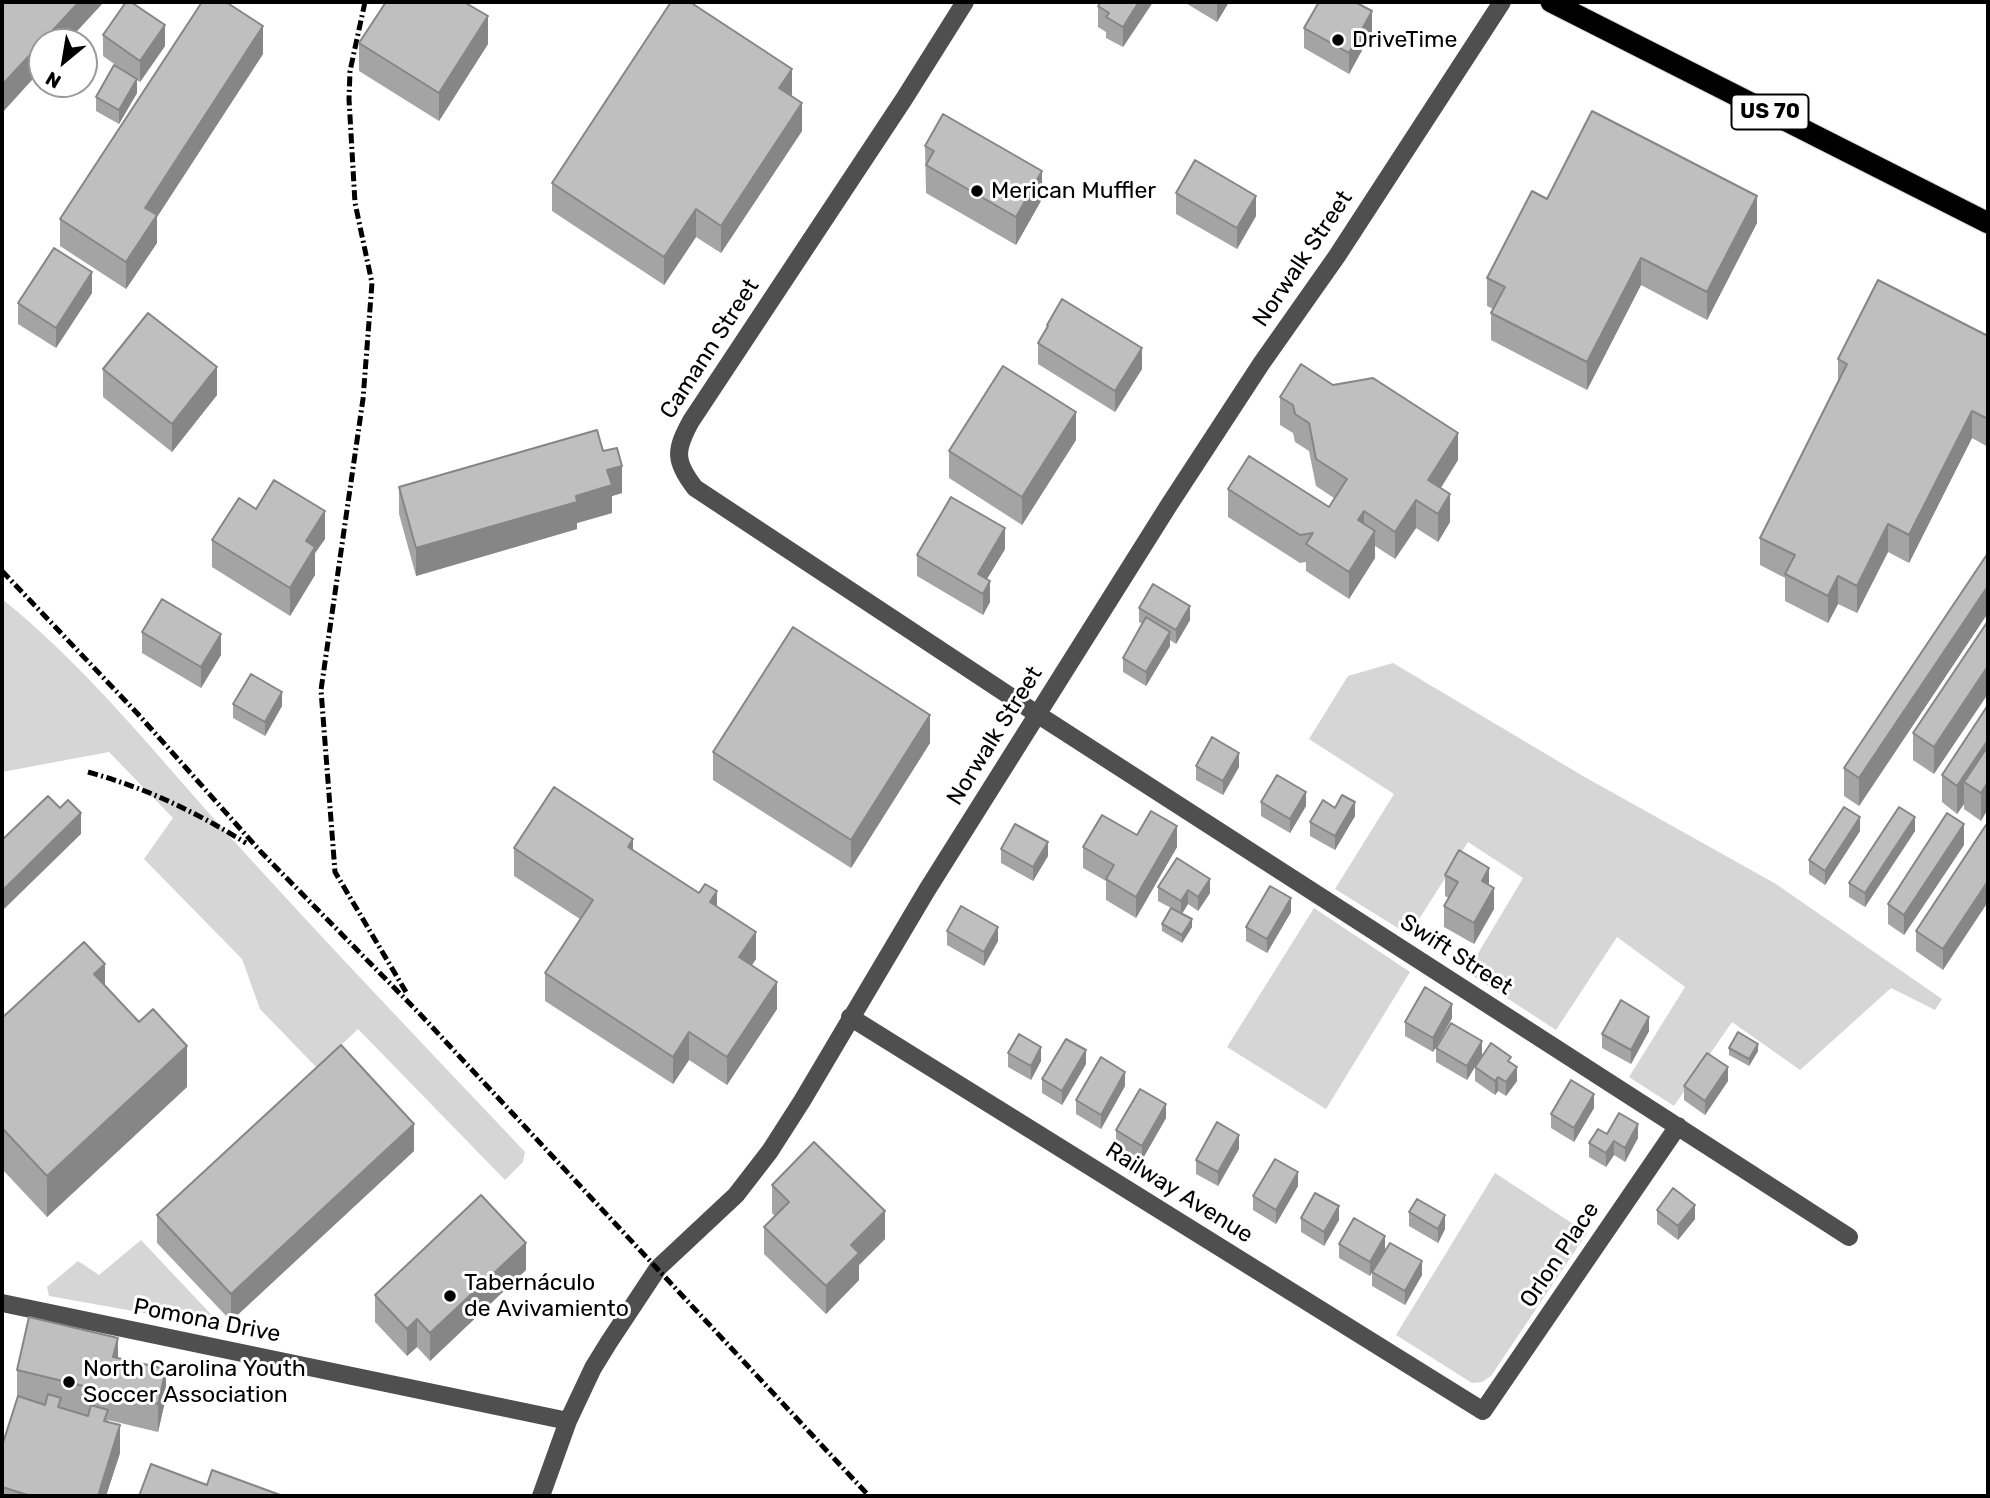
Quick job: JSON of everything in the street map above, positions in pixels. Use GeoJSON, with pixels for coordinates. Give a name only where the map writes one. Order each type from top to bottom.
{"type":"FeatureCollection","features":[{"type":"Feature","properties":{"kind":"highway","name":"US 70"},"geometry":{"type":"LineString","coordinates":[[1551,2],[1988,223]]}},
{"type":"Feature","properties":{"kind":"street","name":"Camann Street"},"geometry":{"type":"LineString","coordinates":[[965,2],[691,421],[678,452],[681,468],[695,488],[1037,714]]}},
{"type":"Feature","properties":{"kind":"street","name":"Norwalk Street"},"geometry":{"type":"LineString","coordinates":[[541,1496],[568,1420],[593,1368],[658,1268],[736,1195],[754,1174],[803,1101],[927,890],[1207,445],[1337,256],[1502,2]]}},
{"type":"Feature","properties":{"kind":"street","name":"Swift Street"},"geometry":{"type":"LineString","coordinates":[[1037,714],[1849,1237]]}},
{"type":"Feature","properties":{"kind":"street","name":"Railway Avenue"},"geometry":{"type":"LineString","coordinates":[[850,1017],[1483,1411]]}},
{"type":"Feature","properties":{"kind":"street","name":"Orlon Place"},"geometry":{"type":"LineString","coordinates":[[1483,1411],[1678,1126]]}},
{"type":"Feature","properties":{"kind":"street","name":"Pomona Drive"},"geometry":{"type":"LineString","coordinates":[[2,1303],[568,1420]]}},
{"type":"Feature","properties":{"kind":"shaded area"},"geometry":{"type":"Polygon","coordinates":[[[2,599],[93,683],[268,879],[525,1152],[523,1162],[505,1180],[358,1029],[317,1068],[260,1009],[242,959],[144,859],[173,818],[109,752],[2,772],[2,599]]]}},
{"type":"Feature","properties":{"kind":"shaded area"},"geometry":{"type":"Polygon","coordinates":[[[1393,663],[1583,776],[1776,884],[1942,999],[1935,1010],[1891,988],[1800,1070],[1732,1022],[1674,1106],[1629,1077],[1685,987],[1617,937],[1556,1030],[1467,972],[1523,878],[1468,842],[1409,935],[1335,889],[1394,794],[1309,739],[1348,676],[1393,663]]]}},
{"type":"Feature","properties":{"kind":"shaded area"},"geometry":{"type":"Polygon","coordinates":[[[1314,908],[1410,972],[1326,1109],[1227,1047],[1314,908]]]}},
{"type":"Feature","properties":{"kind":"shaded area"},"geometry":{"type":"Polygon","coordinates":[[[1495,1173],[1587,1233],[1491,1376],[1482,1382],[1472,1383],[1396,1335],[1495,1173]]]}},
{"type":"Feature","properties":{"kind":"shaded area"},"geometry":{"type":"Polygon","coordinates":[[[141,1240],[223,1327],[49,1296],[47,1287],[78,1261],[99,1275],[141,1240]]]}},
{"type":"Feature","properties":{"kind":"building"},"geometry":{"type":"Polygon","coordinates":[[[2,2],[79,2],[55,28],[28,28],[28,57],[2,85],[2,2]]]}},
{"type":"Feature","properties":{"kind":"building"},"geometry":{"type":"Polygon","coordinates":[[[126,2],[131,2],[165,25],[140,61],[103,35],[126,2]]]}},
{"type":"Feature","properties":{"kind":"building"},"geometry":{"type":"Polygon","coordinates":[[[202,2],[226,2],[263,26],[145,208],[157,215],[126,262],[60,219],[202,2]]]}},
{"type":"Feature","properties":{"kind":"building"},"geometry":{"type":"Polygon","coordinates":[[[386,2],[464,2],[488,16],[439,93],[359,43],[386,2]]]}},
{"type":"Feature","properties":{"kind":"building"},"geometry":{"type":"Polygon","coordinates":[[[671,2],[690,2],[792,69],[779,88],[802,103],[721,226],[696,209],[664,257],[552,183],[671,2]]]}},
{"type":"Feature","properties":{"kind":"building"},"geometry":{"type":"Polygon","coordinates":[[[1101,2],[1139,2],[1123,27],[1106,17],[1109,13],[1098,6],[1101,2]]]}},
{"type":"Feature","properties":{"kind":"building"},"geometry":{"type":"Polygon","coordinates":[[[1319,2],[1355,2],[1372,11],[1349,53],[1304,28],[1319,2]]]}},
{"type":"Feature","properties":{"kind":"building"},"geometry":{"type":"Polygon","coordinates":[[[114,65],[137,79],[119,110],[98,98],[114,65]]]}},
{"type":"Feature","properties":{"kind":"building"},"geometry":{"type":"Polygon","coordinates":[[[1592,111],[1757,196],[1707,292],[1641,258],[1587,362],[1491,313],[1505,287],[1487,278],[1532,191],[1547,199],[1592,111]]]}},
{"type":"Feature","properties":{"kind":"building"},"geometry":{"type":"Polygon","coordinates":[[[943,114],[1042,171],[1016,217],[926,165],[934,151],[925,146],[943,114]]]}},
{"type":"Feature","properties":{"kind":"building"},"geometry":{"type":"Polygon","coordinates":[[[1195,160],[1256,196],[1237,228],[1176,193],[1195,160]]]}},
{"type":"Feature","properties":{"kind":"building"},"geometry":{"type":"Polygon","coordinates":[[[54,248],[92,272],[56,328],[18,303],[54,248]]]}},
{"type":"Feature","properties":{"kind":"building"},"geometry":{"type":"Polygon","coordinates":[[[1878,280],[1988,336],[1988,419],[1972,411],[1909,535],[1888,524],[1857,586],[1838,576],[1828,596],[1785,574],[1795,555],[1760,538],[1847,364],[1838,359],[1878,280]]]}},
{"type":"Feature","properties":{"kind":"building"},"geometry":{"type":"Polygon","coordinates":[[[1062,299],[1142,348],[1115,391],[1038,343],[1062,299]]]}},
{"type":"Feature","properties":{"kind":"building"},"geometry":{"type":"Polygon","coordinates":[[[148,313],[217,367],[172,424],[103,369],[148,313]]]}},
{"type":"Feature","properties":{"kind":"building"},"geometry":{"type":"Polygon","coordinates":[[[1301,364],[1333,385],[1373,378],[1458,433],[1428,480],[1450,494],[1438,514],[1416,500],[1395,532],[1364,511],[1358,520],[1375,531],[1349,572],[1306,544],[1313,533],[1300,535],[1228,489],[1249,456],[1329,507],[1347,479],[1316,459],[1309,423],[1295,414],[1293,405],[1280,397],[1301,364]]]}},
{"type":"Feature","properties":{"kind":"building"},"geometry":{"type":"Polygon","coordinates":[[[1003,366],[1076,412],[1022,497],[949,451],[1003,366]]]}},
{"type":"Feature","properties":{"kind":"building"},"geometry":{"type":"Polygon","coordinates":[[[597,430],[603,451],[617,448],[622,466],[607,470],[612,485],[576,496],[577,502],[416,548],[399,487],[597,430]]]}},
{"type":"Feature","properties":{"kind":"building"},"geometry":{"type":"Polygon","coordinates":[[[274,480],[325,511],[306,541],[315,547],[290,588],[212,540],[239,498],[256,509],[274,480]]]}},
{"type":"Feature","properties":{"kind":"building"},"geometry":{"type":"Polygon","coordinates":[[[951,497],[1005,528],[978,574],[990,581],[983,594],[917,555],[951,497]]]}},
{"type":"Feature","properties":{"kind":"building"},"geometry":{"type":"Polygon","coordinates":[[[1988,553],[1988,586],[1859,778],[1844,768],[1988,553]]]}},
{"type":"Feature","properties":{"kind":"building"},"geometry":{"type":"Polygon","coordinates":[[[1153,584],[1190,606],[1176,630],[1139,608],[1153,584]]]}},
{"type":"Feature","properties":{"kind":"building"},"geometry":{"type":"Polygon","coordinates":[[[162,599],[221,634],[201,667],[142,632],[162,599]]]}},
{"type":"Feature","properties":{"kind":"building"},"geometry":{"type":"Polygon","coordinates":[[[1146,617],[1170,632],[1146,672],[1123,658],[1146,617]]]}},
{"type":"Feature","properties":{"kind":"building"},"geometry":{"type":"Polygon","coordinates":[[[1988,621],[1988,666],[1934,747],[1913,733],[1988,621]]]}},
{"type":"Feature","properties":{"kind":"building"},"geometry":{"type":"Polygon","coordinates":[[[793,627],[930,715],[851,840],[713,752],[793,627]]]}},
{"type":"Feature","properties":{"kind":"building"},"geometry":{"type":"Polygon","coordinates":[[[251,674],[282,692],[265,722],[233,704],[251,674]]]}},
{"type":"Feature","properties":{"kind":"building"},"geometry":{"type":"Polygon","coordinates":[[[1988,705],[1988,740],[1957,786],[1942,775],[1988,705]]]}},
{"type":"Feature","properties":{"kind":"building"},"geometry":{"type":"Polygon","coordinates":[[[1212,737],[1239,753],[1223,781],[1196,766],[1212,737]]]}},
{"type":"Feature","properties":{"kind":"building"},"geometry":{"type":"Polygon","coordinates":[[[1988,746],[1988,782],[1981,793],[1964,782],[1988,746]]]}},
{"type":"Feature","properties":{"kind":"building"},"geometry":{"type":"Polygon","coordinates":[[[1277,775],[1306,792],[1290,819],[1261,802],[1277,775]]]}},
{"type":"Feature","properties":{"kind":"building"},"geometry":{"type":"Polygon","coordinates":[[[554,787],[633,839],[628,847],[699,893],[705,884],[717,891],[710,902],[756,932],[739,957],[777,982],[727,1057],[689,1032],[673,1057],[545,973],[593,900],[514,848],[554,787]]]}},
{"type":"Feature","properties":{"kind":"building"},"geometry":{"type":"Polygon","coordinates":[[[1342,795],[1355,802],[1335,836],[1310,822],[1323,800],[1335,808],[1342,795]]]}},
{"type":"Feature","properties":{"kind":"building"},"geometry":{"type":"Polygon","coordinates":[[[48,796],[60,808],[68,800],[81,813],[2,891],[2,840],[48,796]]]}},
{"type":"Feature","properties":{"kind":"building"},"geometry":{"type":"Polygon","coordinates":[[[1844,807],[1860,817],[1825,871],[1809,860],[1844,807]]]}},
{"type":"Feature","properties":{"kind":"building"},"geometry":{"type":"Polygon","coordinates":[[[1899,807],[1915,817],[1865,893],[1849,883],[1899,807]]]}},
{"type":"Feature","properties":{"kind":"building"},"geometry":{"type":"Polygon","coordinates":[[[1151,811],[1177,826],[1136,897],[1106,879],[1114,865],[1083,847],[1102,815],[1137,835],[1151,811]]]}},
{"type":"Feature","properties":{"kind":"building"},"geometry":{"type":"Polygon","coordinates":[[[1947,813],[1964,824],[1904,915],[1888,904],[1947,813]]]}},
{"type":"Feature","properties":{"kind":"building"},"geometry":{"type":"Polygon","coordinates":[[[1015,824],[1048,842],[1033,867],[1001,849],[1015,824]]]}},
{"type":"Feature","properties":{"kind":"building"},"geometry":{"type":"Polygon","coordinates":[[[1986,825],[1988,881],[1943,949],[1916,931],[1986,825]]]}},
{"type":"Feature","properties":{"kind":"building"},"geometry":{"type":"Polygon","coordinates":[[[1459,850],[1489,868],[1482,881],[1494,888],[1474,923],[1444,906],[1458,882],[1445,875],[1459,850]]]}},
{"type":"Feature","properties":{"kind":"building"},"geometry":{"type":"Polygon","coordinates":[[[1177,858],[1210,879],[1198,897],[1188,890],[1181,901],[1158,887],[1177,858]]]}},
{"type":"Feature","properties":{"kind":"building"},"geometry":{"type":"Polygon","coordinates":[[[1270,886],[1291,898],[1267,939],[1246,927],[1270,886]]]}},
{"type":"Feature","properties":{"kind":"building"},"geometry":{"type":"Polygon","coordinates":[[[961,906],[998,927],[984,952],[947,931],[961,906]]]}},
{"type":"Feature","properties":{"kind":"building"},"geometry":{"type":"Polygon","coordinates":[[[1171,908],[1192,919],[1182,935],[1162,924],[1171,908]]]}},
{"type":"Feature","properties":{"kind":"building"},"geometry":{"type":"Polygon","coordinates":[[[84,942],[105,964],[94,974],[139,1022],[153,1009],[187,1046],[47,1176],[2,1128],[2,1018],[84,942]]]}},
{"type":"Feature","properties":{"kind":"building"},"geometry":{"type":"Polygon","coordinates":[[[1425,987],[1452,1004],[1433,1038],[1405,1022],[1425,987]]]}},
{"type":"Feature","properties":{"kind":"building"},"geometry":{"type":"Polygon","coordinates":[[[1621,1000],[1649,1017],[1631,1050],[1602,1034],[1621,1000]]]}},
{"type":"Feature","properties":{"kind":"building"},"geometry":{"type":"Polygon","coordinates":[[[1451,1023],[1482,1041],[1467,1066],[1436,1048],[1451,1023]]]}},
{"type":"Feature","properties":{"kind":"building"},"geometry":{"type":"Polygon","coordinates":[[[1738,1032],[1758,1044],[1749,1059],[1729,1048],[1738,1032]]]}},
{"type":"Feature","properties":{"kind":"building"},"geometry":{"type":"Polygon","coordinates":[[[1019,1034],[1041,1047],[1031,1066],[1008,1053],[1019,1034]]]}},
{"type":"Feature","properties":{"kind":"building"},"geometry":{"type":"Polygon","coordinates":[[[1066,1039],[1086,1050],[1062,1091],[1042,1079],[1066,1039]]]}},
{"type":"Feature","properties":{"kind":"building"},"geometry":{"type":"Polygon","coordinates":[[[1491,1043],[1511,1057],[1508,1061],[1517,1067],[1506,1082],[1498,1077],[1495,1081],[1475,1067],[1491,1043]]]}},
{"type":"Feature","properties":{"kind":"building"},"geometry":{"type":"Polygon","coordinates":[[[341,1045],[414,1124],[231,1294],[157,1215],[341,1045]]]}},
{"type":"Feature","properties":{"kind":"building"},"geometry":{"type":"Polygon","coordinates":[[[1707,1053],[1728,1067],[1705,1101],[1684,1086],[1707,1053]]]}},
{"type":"Feature","properties":{"kind":"building"},"geometry":{"type":"Polygon","coordinates":[[[1101,1057],[1125,1072],[1101,1115],[1076,1100],[1101,1057]]]}},
{"type":"Feature","properties":{"kind":"building"},"geometry":{"type":"Polygon","coordinates":[[[1571,1080],[1594,1094],[1574,1128],[1551,1114],[1571,1080]]]}},
{"type":"Feature","properties":{"kind":"building"},"geometry":{"type":"Polygon","coordinates":[[[1140,1089],[1166,1104],[1142,1146],[1116,1130],[1140,1089]]]}},
{"type":"Feature","properties":{"kind":"building"},"geometry":{"type":"Polygon","coordinates":[[[1619,1113],[1638,1124],[1625,1148],[1614,1141],[1606,1153],[1589,1143],[1598,1129],[1607,1134],[1619,1113]]]}},
{"type":"Feature","properties":{"kind":"building"},"geometry":{"type":"Polygon","coordinates":[[[1217,1122],[1239,1135],[1218,1172],[1196,1160],[1217,1122]]]}},
{"type":"Feature","properties":{"kind":"building"},"geometry":{"type":"Polygon","coordinates":[[[814,1142],[885,1211],[851,1245],[859,1253],[826,1286],[764,1227],[789,1202],[772,1185],[814,1142]]]}},
{"type":"Feature","properties":{"kind":"building"},"geometry":{"type":"Polygon","coordinates":[[[1275,1159],[1298,1172],[1276,1210],[1253,1196],[1275,1159]]]}},
{"type":"Feature","properties":{"kind":"building"},"geometry":{"type":"Polygon","coordinates":[[[1673,1188],[1695,1205],[1678,1226],[1657,1210],[1673,1188]]]}},
{"type":"Feature","properties":{"kind":"building"},"geometry":{"type":"Polygon","coordinates":[[[1315,1193],[1339,1206],[1324,1232],[1301,1218],[1315,1193]]]}},
{"type":"Feature","properties":{"kind":"building"},"geometry":{"type":"Polygon","coordinates":[[[481,1195],[526,1243],[430,1333],[417,1319],[407,1329],[375,1295],[481,1195]]]}},
{"type":"Feature","properties":{"kind":"building"},"geometry":{"type":"Polygon","coordinates":[[[1417,1199],[1445,1215],[1438,1229],[1409,1212],[1417,1199]]]}},
{"type":"Feature","properties":{"kind":"building"},"geometry":{"type":"Polygon","coordinates":[[[1354,1218],[1385,1236],[1370,1262],[1339,1244],[1354,1218]]]}},
{"type":"Feature","properties":{"kind":"building"},"geometry":{"type":"Polygon","coordinates":[[[1390,1243],[1422,1261],[1405,1291],[1372,1272],[1390,1243]]]}},
{"type":"Feature","properties":{"kind":"building"},"geometry":{"type":"Polygon","coordinates":[[[29,1317],[118,1338],[113,1357],[166,1369],[158,1404],[17,1370],[29,1317]]]}},
{"type":"Feature","properties":{"kind":"building"},"geometry":{"type":"Polygon","coordinates":[[[48,1394],[61,1398],[58,1407],[88,1416],[91,1405],[108,1410],[104,1421],[120,1425],[98,1496],[31,1496],[2,1487],[2,1446],[18,1396],[45,1405],[48,1394]]]}},
{"type":"Feature","properties":{"kind":"building"},"geometry":{"type":"Polygon","coordinates":[[[151,1464],[207,1485],[212,1470],[283,1496],[139,1496],[151,1464]]]}},
{"type":"Feature","properties":{"kind":"railway"},"geometry":{"type":"LineString","coordinates":[[365,2],[350,71],[349,99],[355,203],[372,283],[363,399],[321,690],[335,872],[406,992]]}},
{"type":"Feature","properties":{"kind":"railway"},"geometry":{"type":"LineString","coordinates":[[2,571],[137,713],[261,852],[419,1013],[869,1496]]}},
{"type":"Feature","properties":{"kind":"railway"},"geometry":{"type":"LineString","coordinates":[[88,772],[130,785],[170,802],[246,843]]}},
{"type":"Feature","properties":{"kind":"place","name":"DriveTime"},"geometry":{"type":"Point","coordinates":[1338,40]}},
{"type":"Feature","properties":{"kind":"place","name":"Merican Muffler"},"geometry":{"type":"Point","coordinates":[977,191]}},
{"type":"Feature","properties":{"kind":"place","name":"Tabernáculo de Avivamiento"},"geometry":{"type":"Point","coordinates":[450,1296]}},
{"type":"Feature","properties":{"kind":"place","name":"North Carolina Youth Soccer Association"},"geometry":{"type":"Point","coordinates":[69,1382]}}]}
